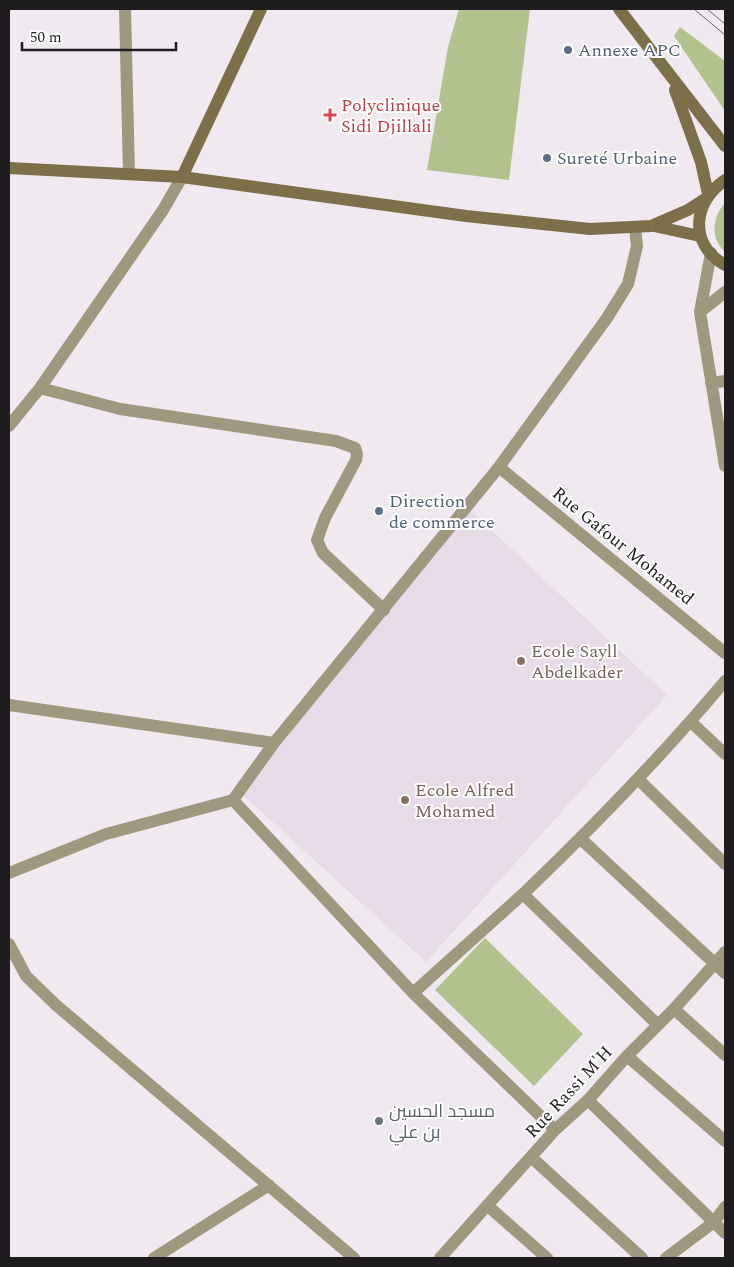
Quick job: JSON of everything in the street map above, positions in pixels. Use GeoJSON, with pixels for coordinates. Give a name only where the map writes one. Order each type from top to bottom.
{"type":"FeatureCollection","features":[{"type":"Feature","properties":{"kind":"main road"},"geometry":{"type":"LineString","coordinates":[[182,177],[262,9]]}},
{"type":"Feature","properties":{"kind":"main road"},"geometry":{"type":"LineString","coordinates":[[619,9],[725,146]]}},
{"type":"Feature","properties":{"kind":"main road"},"geometry":{"type":"LineString","coordinates":[[669,74],[701,162],[707,196],[699,223],[700,236],[711,253],[725,265]]}},
{"type":"Feature","properties":{"kind":"main road"},"geometry":{"type":"LineString","coordinates":[[9,168],[182,177],[466,216],[590,230],[652,226],[688,210],[725,180]]}},
{"type":"Feature","properties":{"kind":"main road"},"geometry":{"type":"LineString","coordinates":[[652,226],[700,236]]}},
{"type":"Feature","properties":{"kind":"street"},"geometry":{"type":"LineString","coordinates":[[125,9],[129,174]]}},
{"type":"Feature","properties":{"kind":"street"},"geometry":{"type":"LineString","coordinates":[[9,426],[40,388],[163,210],[182,177]]}},
{"type":"Feature","properties":{"kind":"street"},"geometry":{"type":"LineString","coordinates":[[9,872],[106,834],[233,800],[274,743],[384,610],[498,467],[607,318],[628,284],[636,246],[635,228]]}},
{"type":"Feature","properties":{"kind":"street"},"geometry":{"type":"LineString","coordinates":[[711,253],[700,312],[725,466]]}},
{"type":"Feature","properties":{"kind":"street"},"geometry":{"type":"LineString","coordinates":[[700,312],[725,292]]}},
{"type":"Feature","properties":{"kind":"street"},"geometry":{"type":"LineString","coordinates":[[711,383],[725,381]]}},
{"type":"Feature","properties":{"kind":"street"},"geometry":{"type":"LineString","coordinates":[[40,388],[120,409],[336,441],[355,448],[356,460],[325,518],[317,540],[323,553],[384,610]]}},
{"type":"Feature","properties":{"kind":"street","name":"Rue Gafour Mohamed"},"geometry":{"type":"LineString","coordinates":[[498,467],[725,653]]}},
{"type":"Feature","properties":{"kind":"street"},"geometry":{"type":"LineString","coordinates":[[413,992],[581,839],[691,722],[725,681]]}},
{"type":"Feature","properties":{"kind":"street"},"geometry":{"type":"LineString","coordinates":[[9,705],[274,743]]}},
{"type":"Feature","properties":{"kind":"street"},"geometry":{"type":"LineString","coordinates":[[691,722],[725,754]]}},
{"type":"Feature","properties":{"kind":"street"},"geometry":{"type":"LineString","coordinates":[[638,779],[725,864]]}},
{"type":"Feature","properties":{"kind":"street"},"geometry":{"type":"LineString","coordinates":[[233,800],[413,992],[555,1130]]}},
{"type":"Feature","properties":{"kind":"street"},"geometry":{"type":"LineString","coordinates":[[581,839],[725,973]]}},
{"type":"Feature","properties":{"kind":"street"},"geometry":{"type":"LineString","coordinates":[[522,894],[657,1024]]}},
{"type":"Feature","properties":{"kind":"street"},"geometry":{"type":"LineString","coordinates":[[9,944],[26,976],[56,1005],[354,1258]]}},
{"type":"Feature","properties":{"kind":"street","name":"Rue Rassi M'H"},"geometry":{"type":"LineString","coordinates":[[445,1257],[555,1130],[588,1100],[725,952]]}},
{"type":"Feature","properties":{"kind":"street"},"geometry":{"type":"LineString","coordinates":[[674,1009],[725,1055]]}},
{"type":"Feature","properties":{"kind":"street"},"geometry":{"type":"LineString","coordinates":[[627,1056],[725,1141]]}},
{"type":"Feature","properties":{"kind":"street"},"geometry":{"type":"LineString","coordinates":[[588,1100],[725,1233]]}},
{"type":"Feature","properties":{"kind":"street"},"geometry":{"type":"LineString","coordinates":[[531,1157],[642,1258]]}},
{"type":"Feature","properties":{"kind":"street"},"geometry":{"type":"LineString","coordinates":[[154,1258],[270,1185]]}},
{"type":"Feature","properties":{"kind":"street"},"geometry":{"type":"LineString","coordinates":[[488,1206],[547,1258]]}},
{"type":"Feature","properties":{"kind":"street"},"geometry":{"type":"LineString","coordinates":[[666,1258],[714,1222],[725,1207]]}},
{"type":"Feature","properties":{"kind":"shaded area"},"geometry":{"type":"Polygon","coordinates":[[[468,508],[667,695],[426,962],[242,794],[468,508]]]}},
{"type":"Feature","properties":{"kind":"green space"},"geometry":{"type":"Polygon","coordinates":[[[459,9],[530,9],[509,180],[427,170],[448,47],[459,9]]]}},
{"type":"Feature","properties":{"kind":"green space"},"geometry":{"type":"Polygon","coordinates":[[[680,27],[725,61],[725,111],[674,36],[680,27]]]}},
{"type":"Feature","properties":{"kind":"green space"},"geometry":{"type":"Polygon","coordinates":[[[725,203],[725,252],[717,241],[714,228],[717,215],[725,203]]]}},
{"type":"Feature","properties":{"kind":"green space"},"geometry":{"type":"Polygon","coordinates":[[[485,938],[583,1034],[534,1086],[435,990],[485,938]]]}},
{"type":"Feature","properties":{"kind":"tram line"},"geometry":{"type":"LineString","coordinates":[[694,9],[725,35]]}},
{"type":"Feature","properties":{"kind":"tram line"},"geometry":{"type":"LineString","coordinates":[[707,9],[725,24]]}},
{"type":"Feature","properties":{"kind":"place","name":"Annexe APC"},"geometry":{"type":"Point","coordinates":[568,50]}},
{"type":"Feature","properties":{"kind":"place","name":"Polyclinique Sidi Djillali"},"geometry":{"type":"Point","coordinates":[330,115]}},
{"type":"Feature","properties":{"kind":"place","name":"Sureté Urbaine"},"geometry":{"type":"Point","coordinates":[547,158]}},
{"type":"Feature","properties":{"kind":"place","name":"Direction de commerce"},"geometry":{"type":"Point","coordinates":[379,511]}},
{"type":"Feature","properties":{"kind":"place","name":"Ecole Sayll Abdelkader"},"geometry":{"type":"Point","coordinates":[521,661]}},
{"type":"Feature","properties":{"kind":"place","name":"Ecole Alfred Mohamed"},"geometry":{"type":"Point","coordinates":[405,800]}},
{"type":"Feature","properties":{"kind":"place","name":"مسجد الحسين بن علي"},"geometry":{"type":"Point","coordinates":[379,1121]}}]}
